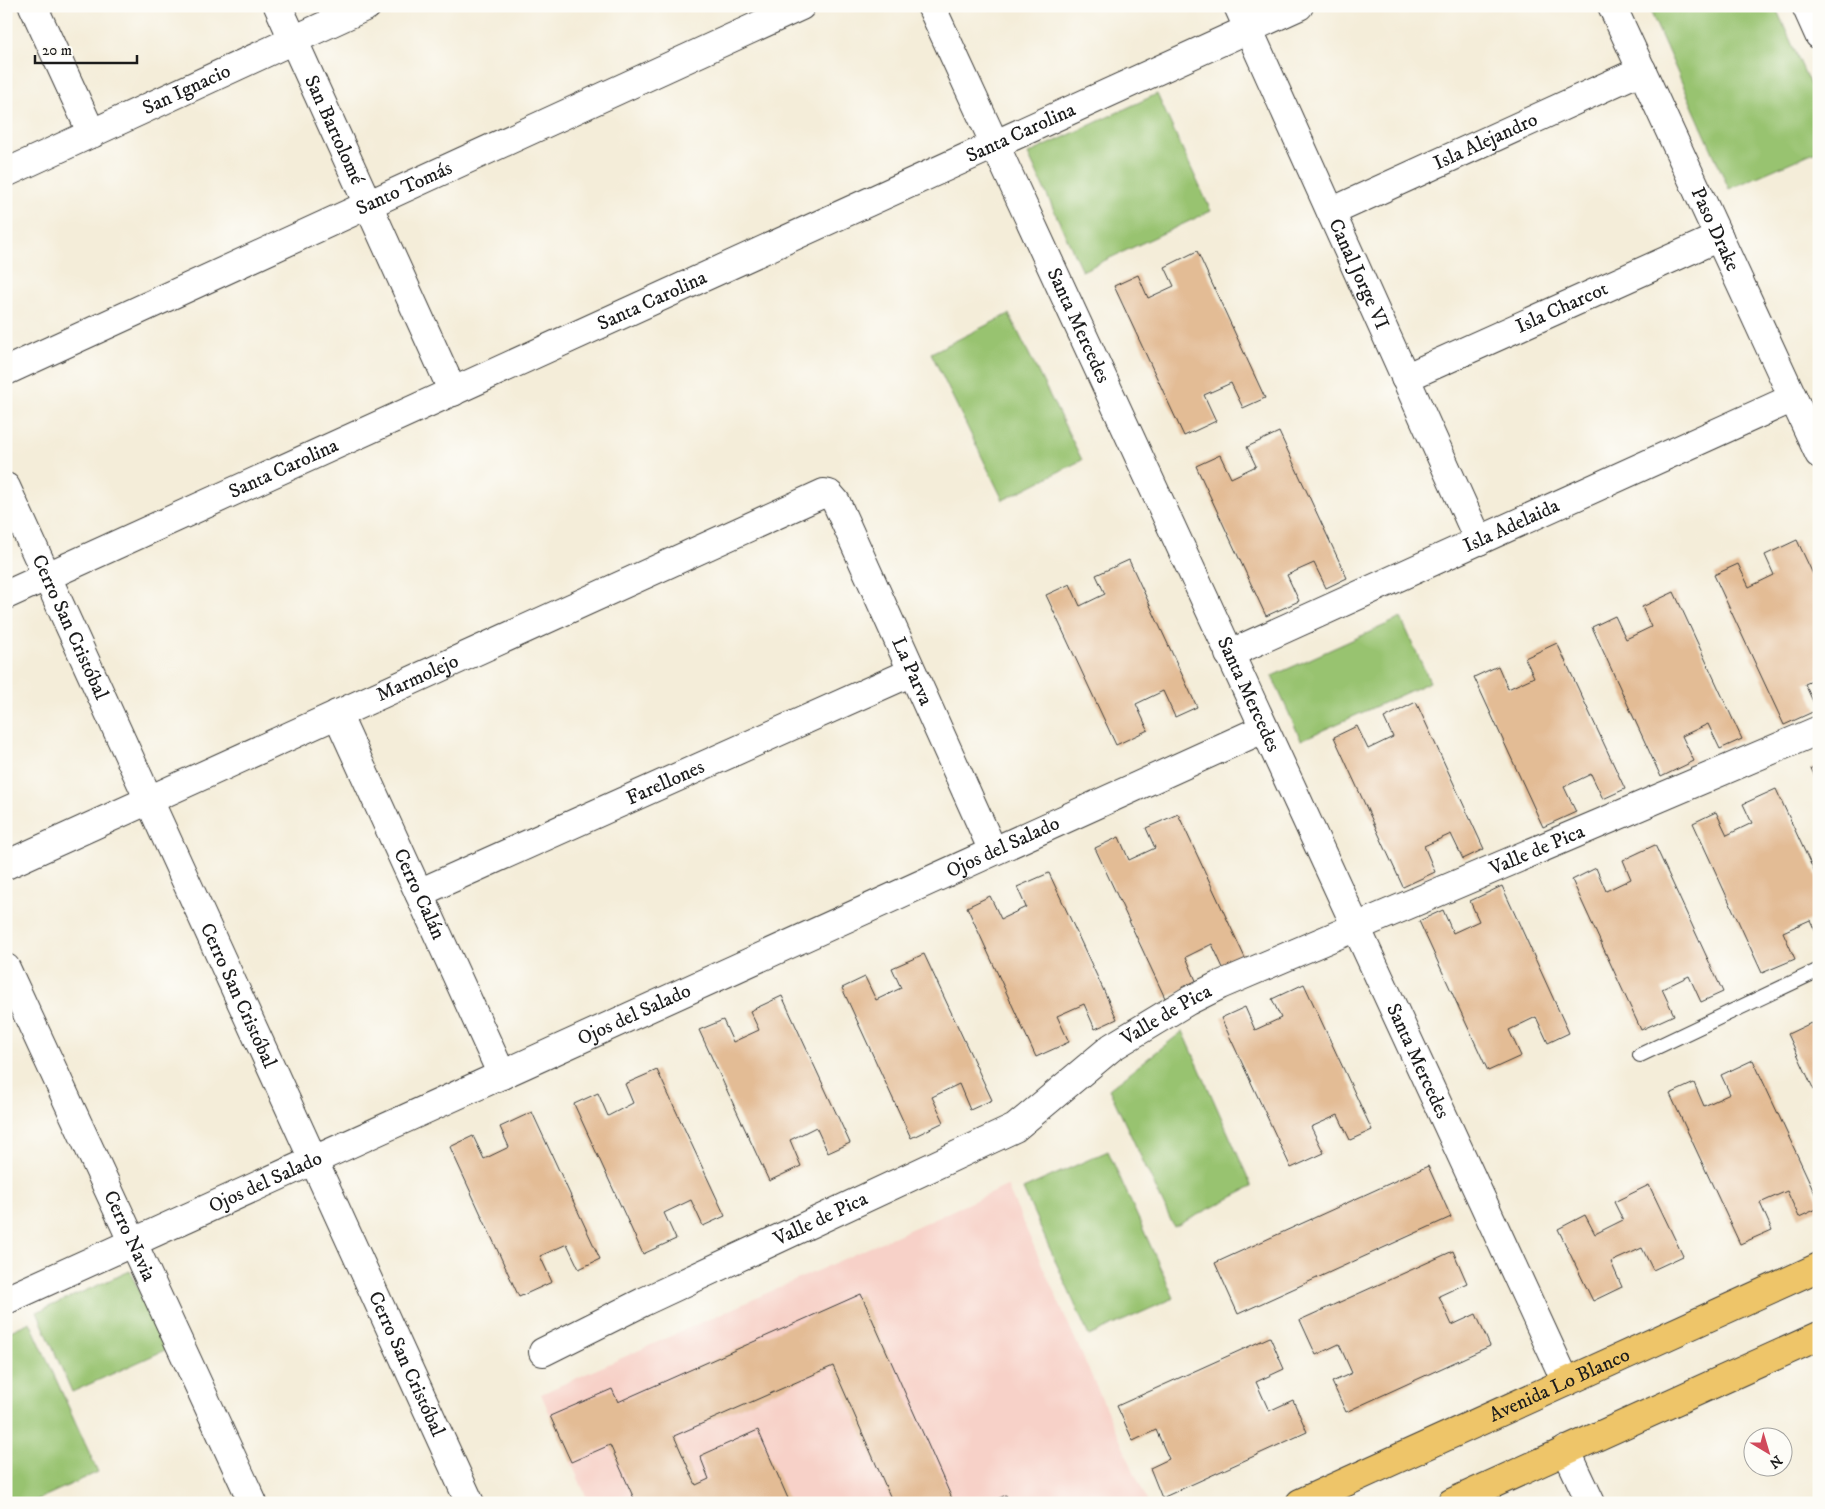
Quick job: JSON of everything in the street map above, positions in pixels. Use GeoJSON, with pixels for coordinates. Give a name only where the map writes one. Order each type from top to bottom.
{"type":"FeatureCollection","features":[{"type":"Feature","properties":{"kind":"main road","name":"Avenida Lo Blanco"},"geometry":{"type":"LineString","coordinates":[[1300,1503],[1819,1268]]}},
{"type":"Feature","properties":{"kind":"main road"},"geometry":{"type":"LineString","coordinates":[[1451,1503],[1819,1336]]}},
{"type":"Feature","properties":{"kind":"street"},"geometry":{"type":"LineString","coordinates":[[33,6],[92,134]]}},
{"type":"Feature","properties":{"kind":"street","name":"San Bartolomé"},"geometry":{"type":"LineString","coordinates":[[278,6],[453,392]]}},
{"type":"Feature","properties":{"kind":"street","name":"San Ignacio"},"geometry":{"type":"LineString","coordinates":[[6,173],[367,6]]}},
{"type":"Feature","properties":{"kind":"street","name":"Santo Tomás"},"geometry":{"type":"LineString","coordinates":[[6,371],[801,6]]}},
{"type":"Feature","properties":{"kind":"street","name":"Santa Mercedes"},"geometry":{"type":"LineString","coordinates":[[931,6],[1566,1382]]}},
{"type":"Feature","properties":{"kind":"street","name":"Santa Carolina"},"geometry":{"type":"LineString","coordinates":[[6,595],[994,146],[1243,18],[1299,6]]}},
{"type":"Feature","properties":{"kind":"street","name":"Paso Drake"},"geometry":{"type":"LineString","coordinates":[[1612,6],[1819,454]]}},
{"type":"Feature","properties":{"kind":"street"},"geometry":{"type":"LineString","coordinates":[[1806,6],[1819,35]]}},
{"type":"Feature","properties":{"kind":"street","name":"Canal Jorge VI"},"geometry":{"type":"LineString","coordinates":[[1243,18],[1479,541]]}},
{"type":"Feature","properties":{"kind":"street","name":"Isla Alejandro"},"geometry":{"type":"LineString","coordinates":[[1330,212],[1642,70]]}},
{"type":"Feature","properties":{"kind":"street","name":"Isla Charcot"},"geometry":{"type":"LineString","coordinates":[[1405,378],[1719,237]]}},
{"type":"Feature","properties":{"kind":"street","name":"Isla Adelaida"},"geometry":{"type":"LineString","coordinates":[[1229,654],[1793,398]]}},
{"type":"Feature","properties":{"kind":"street","name":"Cerro San Cristóbal"},"geometry":{"type":"LineString","coordinates":[[6,487],[470,1503]]}},
{"type":"Feature","properties":{"kind":"street","name":"La Parva"},"geometry":{"type":"LineString","coordinates":[[829,494],[836,502],[993,852]]}},
{"type":"Feature","properties":{"kind":"street","name":"Marmolejo"},"geometry":{"type":"LineString","coordinates":[[6,865],[818,495],[829,494]]}},
{"type":"Feature","properties":{"kind":"street","name":"Farellones"},"geometry":{"type":"LineString","coordinates":[[419,893],[912,672]]}},
{"type":"Feature","properties":{"kind":"street","name":"Cerro Calán"},"geometry":{"type":"LineString","coordinates":[[337,714],[502,1075]]}},
{"type":"Feature","properties":{"kind":"street","name":"Ojos del Salado"},"geometry":{"type":"LineString","coordinates":[[6,1300],[1263,728]]}},
{"type":"Feature","properties":{"kind":"street","name":"Valle de Pica"},"geometry":{"type":"LineString","coordinates":[[543,1352],[643,1302],[1007,1132],[1037,1112],[1093,1061],[1132,1034],[1220,985],[1819,730]]}},
{"type":"Feature","properties":{"kind":"street","name":"Cerro Navia"},"geometry":{"type":"LineString","coordinates":[[6,968],[253,1503]]}},
{"type":"Feature","properties":{"kind":"street"},"geometry":{"type":"LineString","coordinates":[[1566,1450],[1591,1503]]}},
{"type":"Feature","properties":{"kind":"lane"},"geometry":{"type":"LineString","coordinates":[[1640,1055],[1819,970]]}},
{"type":"Feature","properties":{"kind":"shaded area"},"geometry":{"type":"Polygon","coordinates":[[[1007,1186],[1148,1503],[589,1503],[541,1394],[1007,1186]]]}},
{"type":"Feature","properties":{"kind":"green space"},"geometry":{"type":"Polygon","coordinates":[[[1648,6],[1775,6],[1819,105],[1819,150],[1729,189],[1648,6]]]}},
{"type":"Feature","properties":{"kind":"green space"},"geometry":{"type":"Polygon","coordinates":[[[1157,94],[1211,211],[1082,271],[1028,154],[1157,94]]]}},
{"type":"Feature","properties":{"kind":"green space"},"geometry":{"type":"Polygon","coordinates":[[[1009,314],[1082,460],[1003,500],[931,353],[1009,314]]]}},
{"type":"Feature","properties":{"kind":"green space"},"geometry":{"type":"Polygon","coordinates":[[[1401,618],[1430,682],[1301,740],[1272,676],[1401,618]]]}},
{"type":"Feature","properties":{"kind":"green space"},"geometry":{"type":"Polygon","coordinates":[[[1183,1031],[1252,1187],[1174,1227],[1109,1089],[1183,1031]]]}},
{"type":"Feature","properties":{"kind":"green space"},"geometry":{"type":"Polygon","coordinates":[[[1108,1151],[1174,1298],[1089,1336],[1023,1189],[1108,1151]]]}},
{"type":"Feature","properties":{"kind":"green space"},"geometry":{"type":"Polygon","coordinates":[[[130,1271],[165,1350],[72,1392],[37,1312],[130,1271]]]}},
{"type":"Feature","properties":{"kind":"green space"},"geometry":{"type":"Polygon","coordinates":[[[30,1322],[98,1472],[30,1503],[7,1503],[6,1333],[30,1322]]]}},
{"type":"Feature","properties":{"kind":"building"},"geometry":{"type":"Polygon","coordinates":[[[1197,251],[1265,398],[1243,408],[1231,383],[1204,395],[1216,421],[1184,436],[1114,286],[1138,275],[1148,298],[1174,286],[1165,267],[1197,251]]]}},
{"type":"Feature","properties":{"kind":"building"},"geometry":{"type":"Polygon","coordinates":[[[1279,432],[1347,578],[1326,588],[1314,563],[1287,575],[1299,601],[1266,616],[1196,466],[1220,455],[1231,478],[1256,466],[1247,447],[1279,432]]]}},
{"type":"Feature","properties":{"kind":"building"},"geometry":{"type":"Polygon","coordinates":[[[1797,540],[1819,587],[1819,678],[1805,684],[1817,710],[1784,725],[1714,575],[1738,564],[1749,587],[1774,575],[1765,555],[1797,540]]]}},
{"type":"Feature","properties":{"kind":"building"},"geometry":{"type":"Polygon","coordinates":[[[1129,560],[1197,707],[1175,717],[1163,691],[1136,704],[1148,730],[1116,745],[1046,595],[1070,584],[1080,606],[1105,594],[1096,575],[1129,560]]]}},
{"type":"Feature","properties":{"kind":"building"},"geometry":{"type":"Polygon","coordinates":[[[1674,592],[1742,739],[1720,749],[1708,724],[1682,736],[1694,761],[1661,777],[1592,627],[1615,616],[1626,639],[1651,627],[1642,607],[1674,592]]]}},
{"type":"Feature","properties":{"kind":"building"},"geometry":{"type":"Polygon","coordinates":[[[1557,643],[1625,789],[1603,799],[1591,774],[1564,787],[1576,812],[1543,827],[1474,677],[1498,666],[1508,689],[1534,677],[1525,658],[1557,643]]]}},
{"type":"Feature","properties":{"kind":"building"},"geometry":{"type":"Polygon","coordinates":[[[1416,702],[1484,849],[1463,859],[1451,834],[1424,846],[1435,872],[1403,887],[1334,737],[1357,726],[1368,749],[1393,737],[1384,718],[1416,702]]]}},
{"type":"Feature","properties":{"kind":"building"},"geometry":{"type":"Polygon","coordinates":[[[1819,764],[1819,786],[1811,768],[1819,764]]]}},
{"type":"Feature","properties":{"kind":"building"},"geometry":{"type":"Polygon","coordinates":[[[1776,789],[1819,882],[1819,939],[1810,920],[1783,932],[1795,959],[1762,973],[1693,823],[1716,812],[1727,835],[1752,823],[1743,804],[1776,789]]]}},
{"type":"Feature","properties":{"kind":"building"},"geometry":{"type":"Polygon","coordinates":[[[1178,814],[1246,960],[1224,970],[1212,944],[1186,957],[1197,983],[1165,998],[1095,848],[1119,837],[1129,860],[1155,848],[1146,828],[1178,814]]]}},
{"type":"Feature","properties":{"kind":"building"},"geometry":{"type":"Polygon","coordinates":[[[1655,845],[1723,992],[1701,1002],[1689,976],[1662,989],[1674,1015],[1641,1030],[1572,880],[1596,868],[1606,891],[1631,879],[1623,860],[1655,845]]]}},
{"type":"Feature","properties":{"kind":"building"},"geometry":{"type":"Polygon","coordinates":[[[1049,873],[1117,1019],[1095,1029],[1084,1004],[1057,1016],[1069,1042],[1036,1057],[967,907],[990,896],[1001,919],[1026,907],[1017,887],[1049,873]]]}},
{"type":"Feature","properties":{"kind":"building"},"geometry":{"type":"Polygon","coordinates":[[[1502,886],[1569,1033],[1548,1043],[1536,1017],[1509,1030],[1521,1056],[1488,1071],[1419,921],[1443,910],[1453,933],[1479,921],[1470,901],[1502,886]]]}},
{"type":"Feature","properties":{"kind":"building"},"geometry":{"type":"Polygon","coordinates":[[[924,954],[992,1100],[970,1110],[959,1084],[932,1097],[944,1122],[911,1138],[842,988],[865,977],[876,1000],[901,988],[892,968],[924,954]]]}},
{"type":"Feature","properties":{"kind":"building"},"geometry":{"type":"Polygon","coordinates":[[[1304,984],[1372,1130],[1350,1140],[1338,1115],[1311,1127],[1324,1153],[1291,1168],[1221,1018],[1245,1007],[1255,1030],[1281,1018],[1272,999],[1304,984]]]}},
{"type":"Feature","properties":{"kind":"building"},"geometry":{"type":"Polygon","coordinates":[[[782,996],[850,1143],[828,1153],[816,1127],[790,1140],[801,1166],[769,1181],[699,1030],[723,1020],[733,1042],[759,1030],[750,1011],[782,996]]]}},
{"type":"Feature","properties":{"kind":"building"},"geometry":{"type":"Polygon","coordinates":[[[1811,1023],[1819,1039],[1819,1101],[1788,1034],[1811,1023]]]}},
{"type":"Feature","properties":{"kind":"building"},"geometry":{"type":"Polygon","coordinates":[[[1753,1060],[1819,1202],[1819,1208],[1799,1217],[1787,1191],[1760,1203],[1772,1230],[1740,1244],[1670,1094],[1694,1083],[1704,1106],[1730,1094],[1721,1075],[1753,1060]]]}},
{"type":"Feature","properties":{"kind":"building"},"geometry":{"type":"Polygon","coordinates":[[[657,1070],[725,1216],[703,1226],[691,1200],[664,1213],[676,1239],[643,1254],[574,1104],[598,1093],[608,1116],[633,1103],[625,1084],[657,1070]]]}},
{"type":"Feature","properties":{"kind":"building"},"geometry":{"type":"Polygon","coordinates":[[[532,1112],[600,1259],[579,1269],[567,1244],[540,1256],[552,1282],[519,1297],[450,1147],[473,1136],[484,1159],[509,1147],[500,1127],[532,1112]]]}},
{"type":"Feature","properties":{"kind":"building"},"geometry":{"type":"Polygon","coordinates":[[[1428,1166],[1451,1217],[1238,1314],[1215,1263],[1428,1166]]]}},
{"type":"Feature","properties":{"kind":"building"},"geometry":{"type":"Polygon","coordinates":[[[1649,1185],[1683,1256],[1653,1270],[1642,1248],[1611,1262],[1622,1287],[1593,1301],[1558,1229],[1585,1215],[1595,1234],[1623,1220],[1614,1202],[1649,1185]]]}},
{"type":"Feature","properties":{"kind":"building"},"geometry":{"type":"Polygon","coordinates":[[[1453,1251],[1467,1283],[1439,1296],[1452,1325],[1476,1314],[1490,1346],[1346,1412],[1332,1382],[1352,1373],[1339,1344],[1316,1355],[1300,1320],[1453,1251]]]}},
{"type":"Feature","properties":{"kind":"building"},"geometry":{"type":"Polygon","coordinates":[[[861,1294],[954,1503],[893,1503],[833,1366],[674,1436],[696,1485],[709,1479],[700,1456],[758,1430],[790,1503],[636,1503],[610,1445],[571,1462],[550,1416],[612,1389],[618,1402],[861,1294]]]}},
{"type":"Feature","properties":{"kind":"building"},"geometry":{"type":"Polygon","coordinates":[[[1270,1337],[1284,1369],[1256,1382],[1269,1411],[1293,1400],[1307,1432],[1162,1498],[1150,1468],[1169,1459],[1156,1430],[1133,1441],[1117,1406],[1270,1337]]]}},
{"type":"Feature","properties":{"kind":"building"},"geometry":{"type":"Polygon","coordinates":[[[1006,1495],[1010,1503],[988,1503],[1006,1495]]]}}]}
